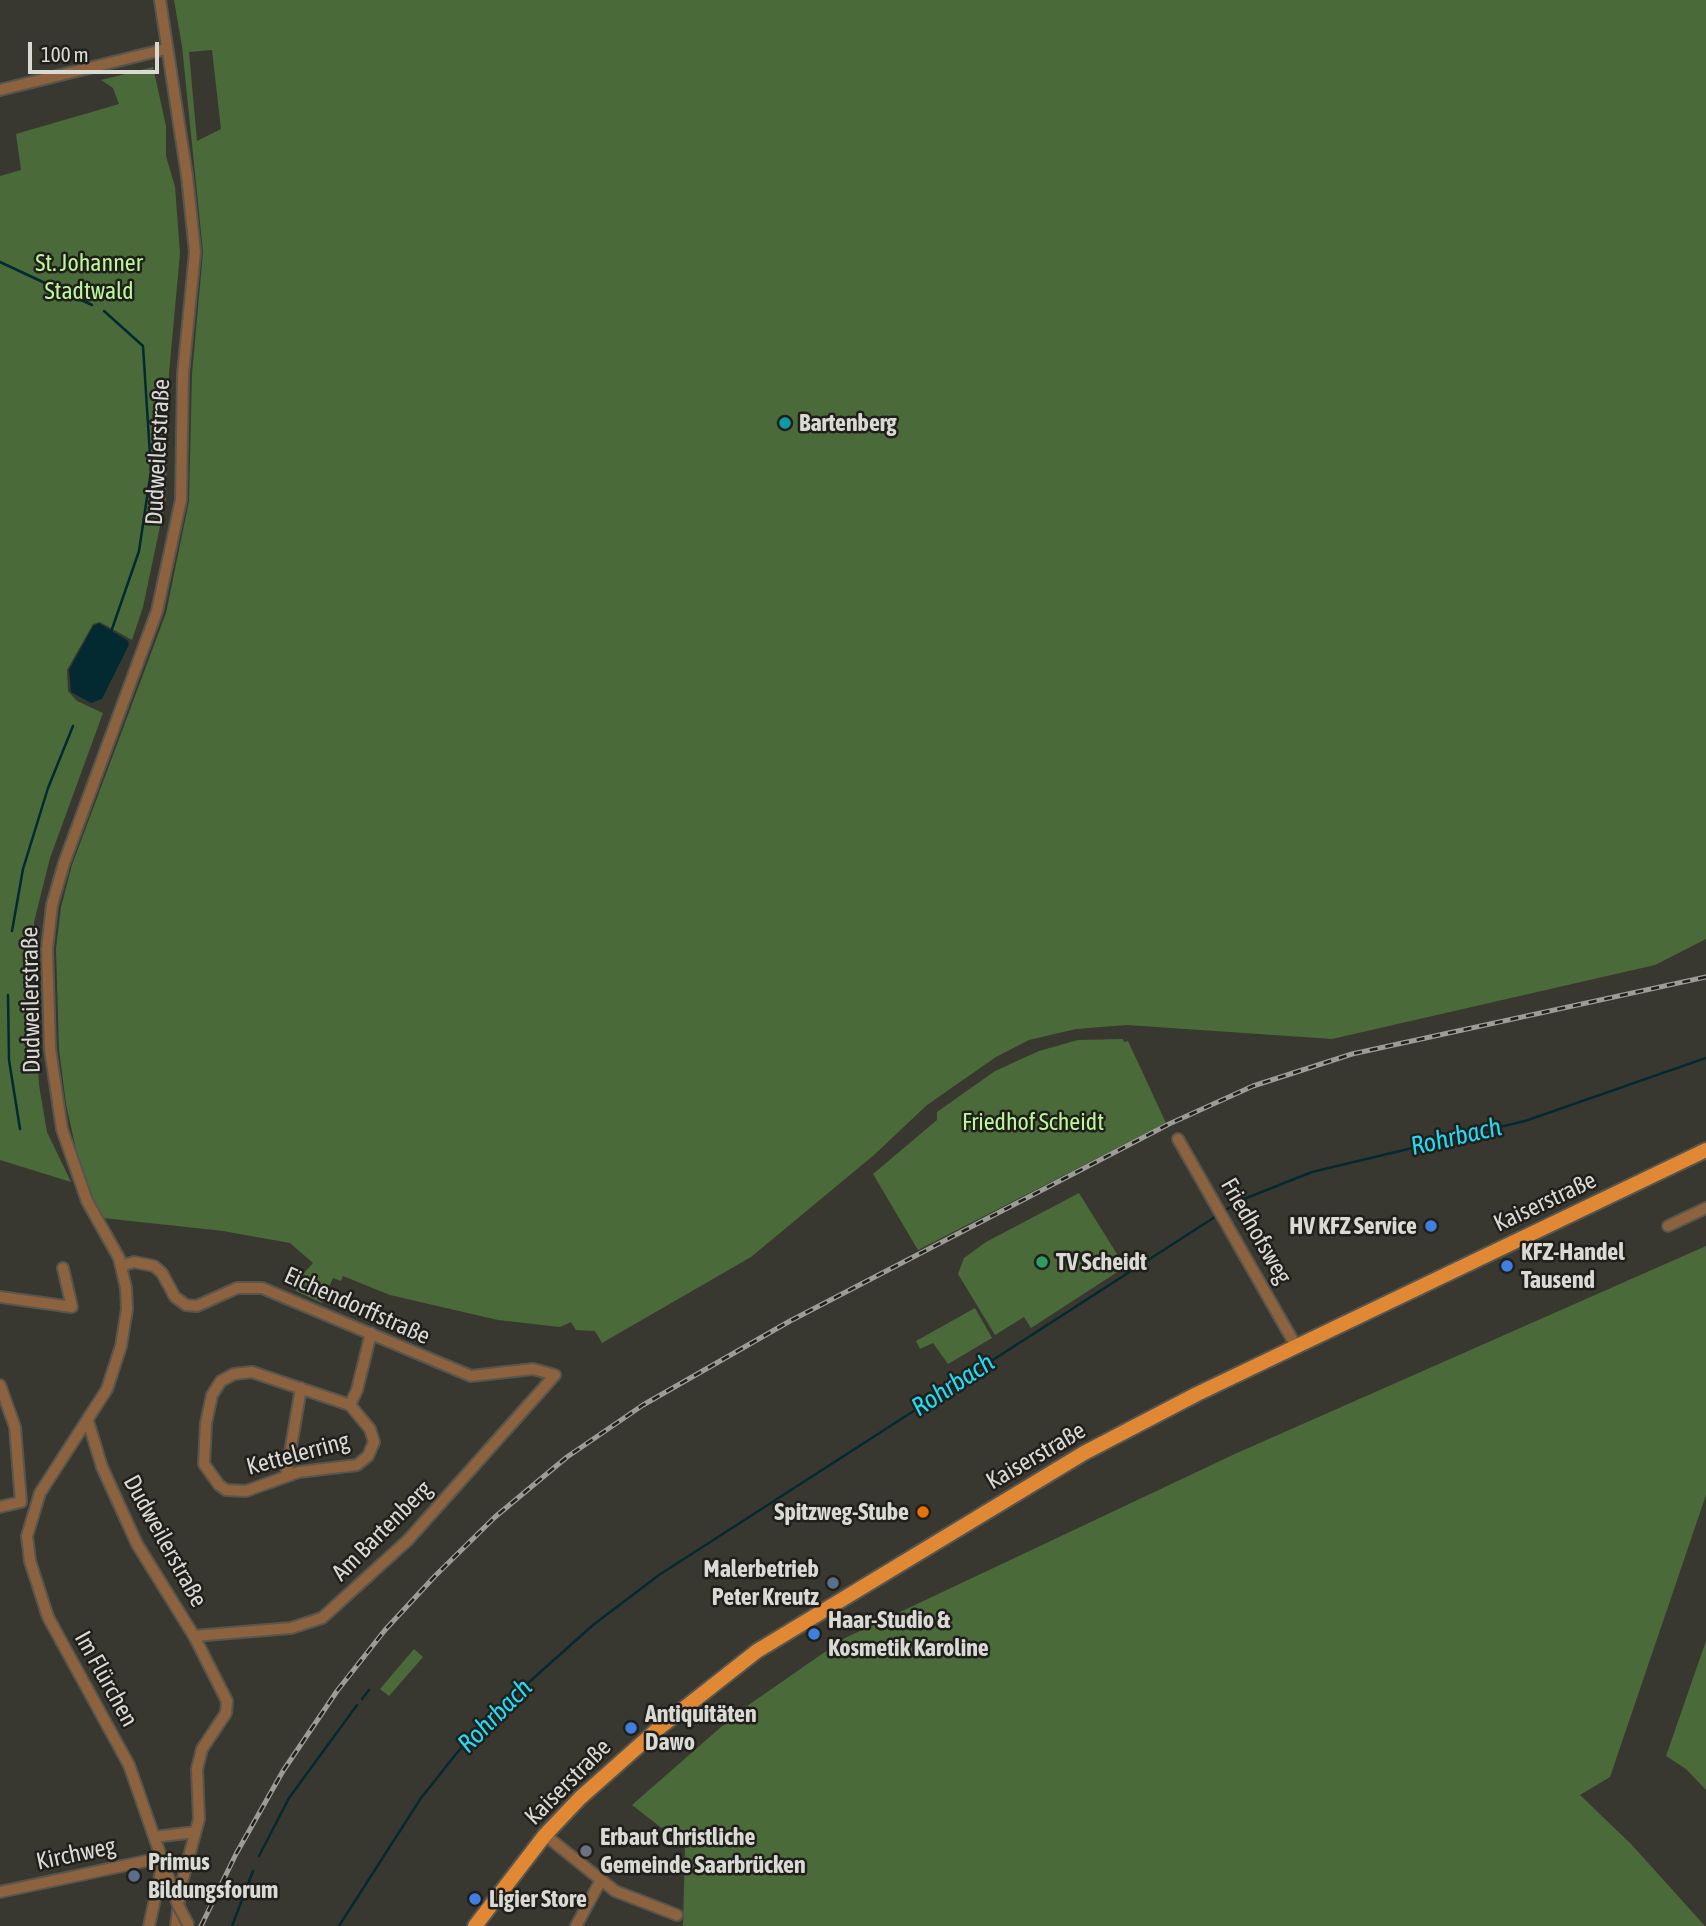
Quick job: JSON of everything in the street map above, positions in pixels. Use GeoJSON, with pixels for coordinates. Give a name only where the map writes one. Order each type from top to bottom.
{"type":"FeatureCollection","features":[{"type":"Feature","properties":{"kind":"main road","name":"Kaiserstraße"},"geometry":{"type":"LineString","coordinates":[[475,1926],[545,1835],[604,1774],[757,1651],[1084,1453],[1296,1346],[1706,1150]]}},
{"type":"Feature","properties":{"kind":"street","name":"Dudweilerstraße"},"geometry":{"type":"LineString","coordinates":[[160,0],[187,176],[195,267],[183,374],[180,500],[157,611],[64,863],[52,905],[47,949],[50,1049],[62,1129],[83,1192],[121,1266],[126,1288],[125,1328],[107,1389],[88,1421],[102,1467],[137,1544],[194,1636],[228,1707],[202,1749],[197,1769],[199,1819],[181,1886],[176,1926]]}},
{"type":"Feature","properties":{"kind":"street"},"geometry":{"type":"LineString","coordinates":[[0,90],[166,49]]}},
{"type":"Feature","properties":{"kind":"street","name":"Friedhofsweg"},"geometry":{"type":"LineString","coordinates":[[1178,1139],[1296,1346]]}},
{"type":"Feature","properties":{"kind":"street"},"geometry":{"type":"LineString","coordinates":[[1668,1226],[1706,1208]]}},
{"type":"Feature","properties":{"kind":"street","name":"Eichendorffstraße"},"geometry":{"type":"LineString","coordinates":[[121,1266],[134,1262],[154,1266],[162,1273],[175,1297],[187,1305],[197,1306],[237,1288],[262,1288],[471,1376],[533,1369],[555,1375]]}},
{"type":"Feature","properties":{"kind":"street"},"geometry":{"type":"LineString","coordinates":[[0,1297],[72,1307],[63,1268]]}},
{"type":"Feature","properties":{"kind":"street","name":"Kettelerring"},"geometry":{"type":"LineString","coordinates":[[350,1405],[358,1390],[371,1333]]}},
{"type":"Feature","properties":{"kind":"street","name":"Kettelerring"},"geometry":{"type":"LineString","coordinates":[[252,1371],[350,1405],[370,1429],[374,1442],[368,1456],[357,1465],[286,1476],[237,1492],[219,1485],[204,1464],[206,1423],[212,1395],[221,1381],[234,1374],[252,1371]]}},
{"type":"Feature","properties":{"kind":"street","name":"Am Bartenberg"},"geometry":{"type":"LineString","coordinates":[[194,1636],[291,1628],[322,1618],[408,1540],[555,1375]]}},
{"type":"Feature","properties":{"kind":"street"},"geometry":{"type":"LineString","coordinates":[[0,1385],[15,1427],[21,1502]]}},
{"type":"Feature","properties":{"kind":"street"},"geometry":{"type":"LineString","coordinates":[[286,1476],[301,1388]]}},
{"type":"Feature","properties":{"kind":"street","name":"Im Flürchen"},"geometry":{"type":"LineString","coordinates":[[88,1421],[33,1509],[27,1536],[30,1561],[43,1602],[65,1651],[129,1765],[161,1862],[176,1902],[189,1926]]}},
{"type":"Feature","properties":{"kind":"street"},"geometry":{"type":"LineString","coordinates":[[0,1507],[21,1502],[33,1509]]}},
{"type":"Feature","properties":{"kind":"street"},"geometry":{"type":"LineString","coordinates":[[154,1837],[195,1832]]}},
{"type":"Feature","properties":{"kind":"street"},"geometry":{"type":"LineString","coordinates":[[545,1835],[625,1897],[677,1915]]}},
{"type":"Feature","properties":{"kind":"street","name":"Im Flürchen"},"geometry":{"type":"LineString","coordinates":[[149,1926],[161,1862]]}},
{"type":"Feature","properties":{"kind":"street","name":"Kirchweg"},"geometry":{"type":"LineString","coordinates":[[0,1892],[161,1862]]}},
{"type":"Feature","properties":{"kind":"street"},"geometry":{"type":"LineString","coordinates":[[576,1926],[601,1880]]}},
{"type":"Feature","properties":{"kind":"street"},"geometry":{"type":"LineString","coordinates":[[154,1904],[176,1902]]}},
{"type":"Feature","properties":{"kind":"green space"},"geometry":{"type":"Polygon","coordinates":[[[174,0],[1706,0],[1706,939],[1655,965],[1332,1039],[1127,1025],[1076,1029],[1029,1040],[996,1057],[927,1105],[874,1155],[751,1257],[602,1343],[595,1331],[576,1330],[571,1322],[560,1327],[498,1320],[390,1295],[343,1276],[341,1281],[333,1278],[322,1303],[296,1291],[303,1274],[313,1263],[290,1243],[223,1231],[103,1218],[83,1181],[66,1104],[59,1049],[56,949],[61,907],[72,865],[166,613],[189,501],[192,374],[203,252],[182,46],[174,0]],[[212,50],[189,52],[197,141],[221,129],[212,50]]]}},
{"type":"Feature","properties":{"kind":"green space","name":"St. Johanner Stadtwald"},"geometry":{"type":"Polygon","coordinates":[[[153,67],[166,126],[166,156],[175,187],[180,253],[169,373],[166,498],[143,607],[132,640],[100,622],[93,624],[67,670],[68,691],[77,701],[103,713],[50,858],[34,922],[34,1000],[39,1085],[47,1132],[71,1182],[0,1160],[0,176],[21,170],[16,134],[119,104],[113,88],[101,80],[153,67]]]}},
{"type":"Feature","properties":{"kind":"green space","name":"Friedhof Scheidt"},"geometry":{"type":"Polygon","coordinates":[[[1123,1039],[1124,1042],[1128,1041],[1166,1123],[918,1250],[873,1174],[937,1120],[937,1112],[995,1071],[1039,1051],[1078,1040],[1123,1039]]]}},
{"type":"Feature","properties":{"kind":"green space","name":"TV Scheidt"},"geometry":{"type":"Polygon","coordinates":[[[1079,1193],[1125,1267],[1031,1328],[1024,1317],[995,1335],[958,1274],[964,1258],[986,1242],[1079,1193]]]}},
{"type":"Feature","properties":{"kind":"green space"},"geometry":{"type":"Polygon","coordinates":[[[1706,1246],[1706,1495],[1610,1777],[1580,1795],[1631,1844],[1705,1926],[683,1926],[685,1846],[632,1805],[737,1713],[845,1638],[1237,1453],[1706,1246]]]}},
{"type":"Feature","properties":{"kind":"green space"},"geometry":{"type":"Polygon","coordinates":[[[975,1308],[992,1338],[948,1364],[933,1343],[920,1349],[916,1341],[975,1308]]]}},
{"type":"Feature","properties":{"kind":"green space"},"geometry":{"type":"Polygon","coordinates":[[[1706,1641],[1706,1790],[1686,1769],[1666,1756],[1706,1641]]]}},
{"type":"Feature","properties":{"kind":"green space"},"geometry":{"type":"Polygon","coordinates":[[[414,1649],[423,1657],[389,1696],[380,1689],[414,1649]]]}},
{"type":"Feature","properties":{"kind":"water"},"geometry":{"type":"Polygon","coordinates":[[[99,623],[128,641],[129,645],[102,699],[91,703],[71,692],[69,670],[93,626],[99,623]]]}},
{"type":"Feature","properties":{"kind":"waterway"},"geometry":{"type":"LineString","coordinates":[[0,262],[92,305]]}},
{"type":"Feature","properties":{"kind":"waterway"},"geometry":{"type":"LineString","coordinates":[[104,311],[143,346],[151,471],[139,551],[111,632]]}},
{"type":"Feature","properties":{"kind":"waterway"},"geometry":{"type":"LineString","coordinates":[[12,931],[23,869],[48,788],[73,726]]}},
{"type":"Feature","properties":{"kind":"waterway"},"geometry":{"type":"LineString","coordinates":[[8,995],[9,1060],[20,1129]]}},
{"type":"Feature","properties":{"kind":"waterway","name":"Rohrbach"},"geometry":{"type":"LineString","coordinates":[[1224,1211],[1244,1199],[1312,1172],[1525,1121],[1706,1058]]}},
{"type":"Feature","properties":{"kind":"waterway","name":"Rohrbach"},"geometry":{"type":"LineString","coordinates":[[339,1926],[421,1798],[456,1754],[490,1717],[593,1625],[659,1575],[1218,1215]]}},
{"type":"Feature","properties":{"kind":"waterway"},"geometry":{"type":"LineString","coordinates":[[362,1699],[369,1690]]}},
{"type":"Feature","properties":{"kind":"waterway"},"geometry":{"type":"LineString","coordinates":[[259,1856],[289,1798],[357,1705]]}},
{"type":"Feature","properties":{"kind":"waterway"},"geometry":{"type":"LineString","coordinates":[[232,1926],[253,1871]]}},
{"type":"Feature","properties":{"kind":"railway"},"geometry":{"type":"LineString","coordinates":[[201,1926],[236,1854],[283,1771],[337,1691],[385,1630],[495,1517],[567,1457],[643,1405],[790,1321],[1169,1124],[1253,1086],[1352,1054],[1706,977]]}},
{"type":"Feature","properties":{"kind":"place","name":"Bartenberg"},"geometry":{"type":"Point","coordinates":[785,423]}},
{"type":"Feature","properties":{"kind":"place","name":"HV KFZ Service"},"geometry":{"type":"Point","coordinates":[1431,1226]}},
{"type":"Feature","properties":{"kind":"place","name":"TV Scheidt"},"geometry":{"type":"Point","coordinates":[1042,1262]}},
{"type":"Feature","properties":{"kind":"place","name":"KFZ-Handel Tausend"},"geometry":{"type":"Point","coordinates":[1507,1266]}},
{"type":"Feature","properties":{"kind":"place","name":"Spitzweg-Stube"},"geometry":{"type":"Point","coordinates":[923,1512]}},
{"type":"Feature","properties":{"kind":"place","name":"Malerbetrieb Peter Kreutz"},"geometry":{"type":"Point","coordinates":[833,1583]}},
{"type":"Feature","properties":{"kind":"place","name":"Haar-Studio & Kosmetik Karoline"},"geometry":{"type":"Point","coordinates":[814,1634]}},
{"type":"Feature","properties":{"kind":"place","name":"Antiquitäten Dawo"},"geometry":{"type":"Point","coordinates":[631,1728]}},
{"type":"Feature","properties":{"kind":"place","name":"Erbaut Christliche Gemeinde Saarbrücken"},"geometry":{"type":"Point","coordinates":[586,1851]}},
{"type":"Feature","properties":{"kind":"place","name":"Primus Bildungsforum"},"geometry":{"type":"Point","coordinates":[134,1876]}},
{"type":"Feature","properties":{"kind":"place","name":"Ligier Store"},"geometry":{"type":"Point","coordinates":[475,1899]}}]}
